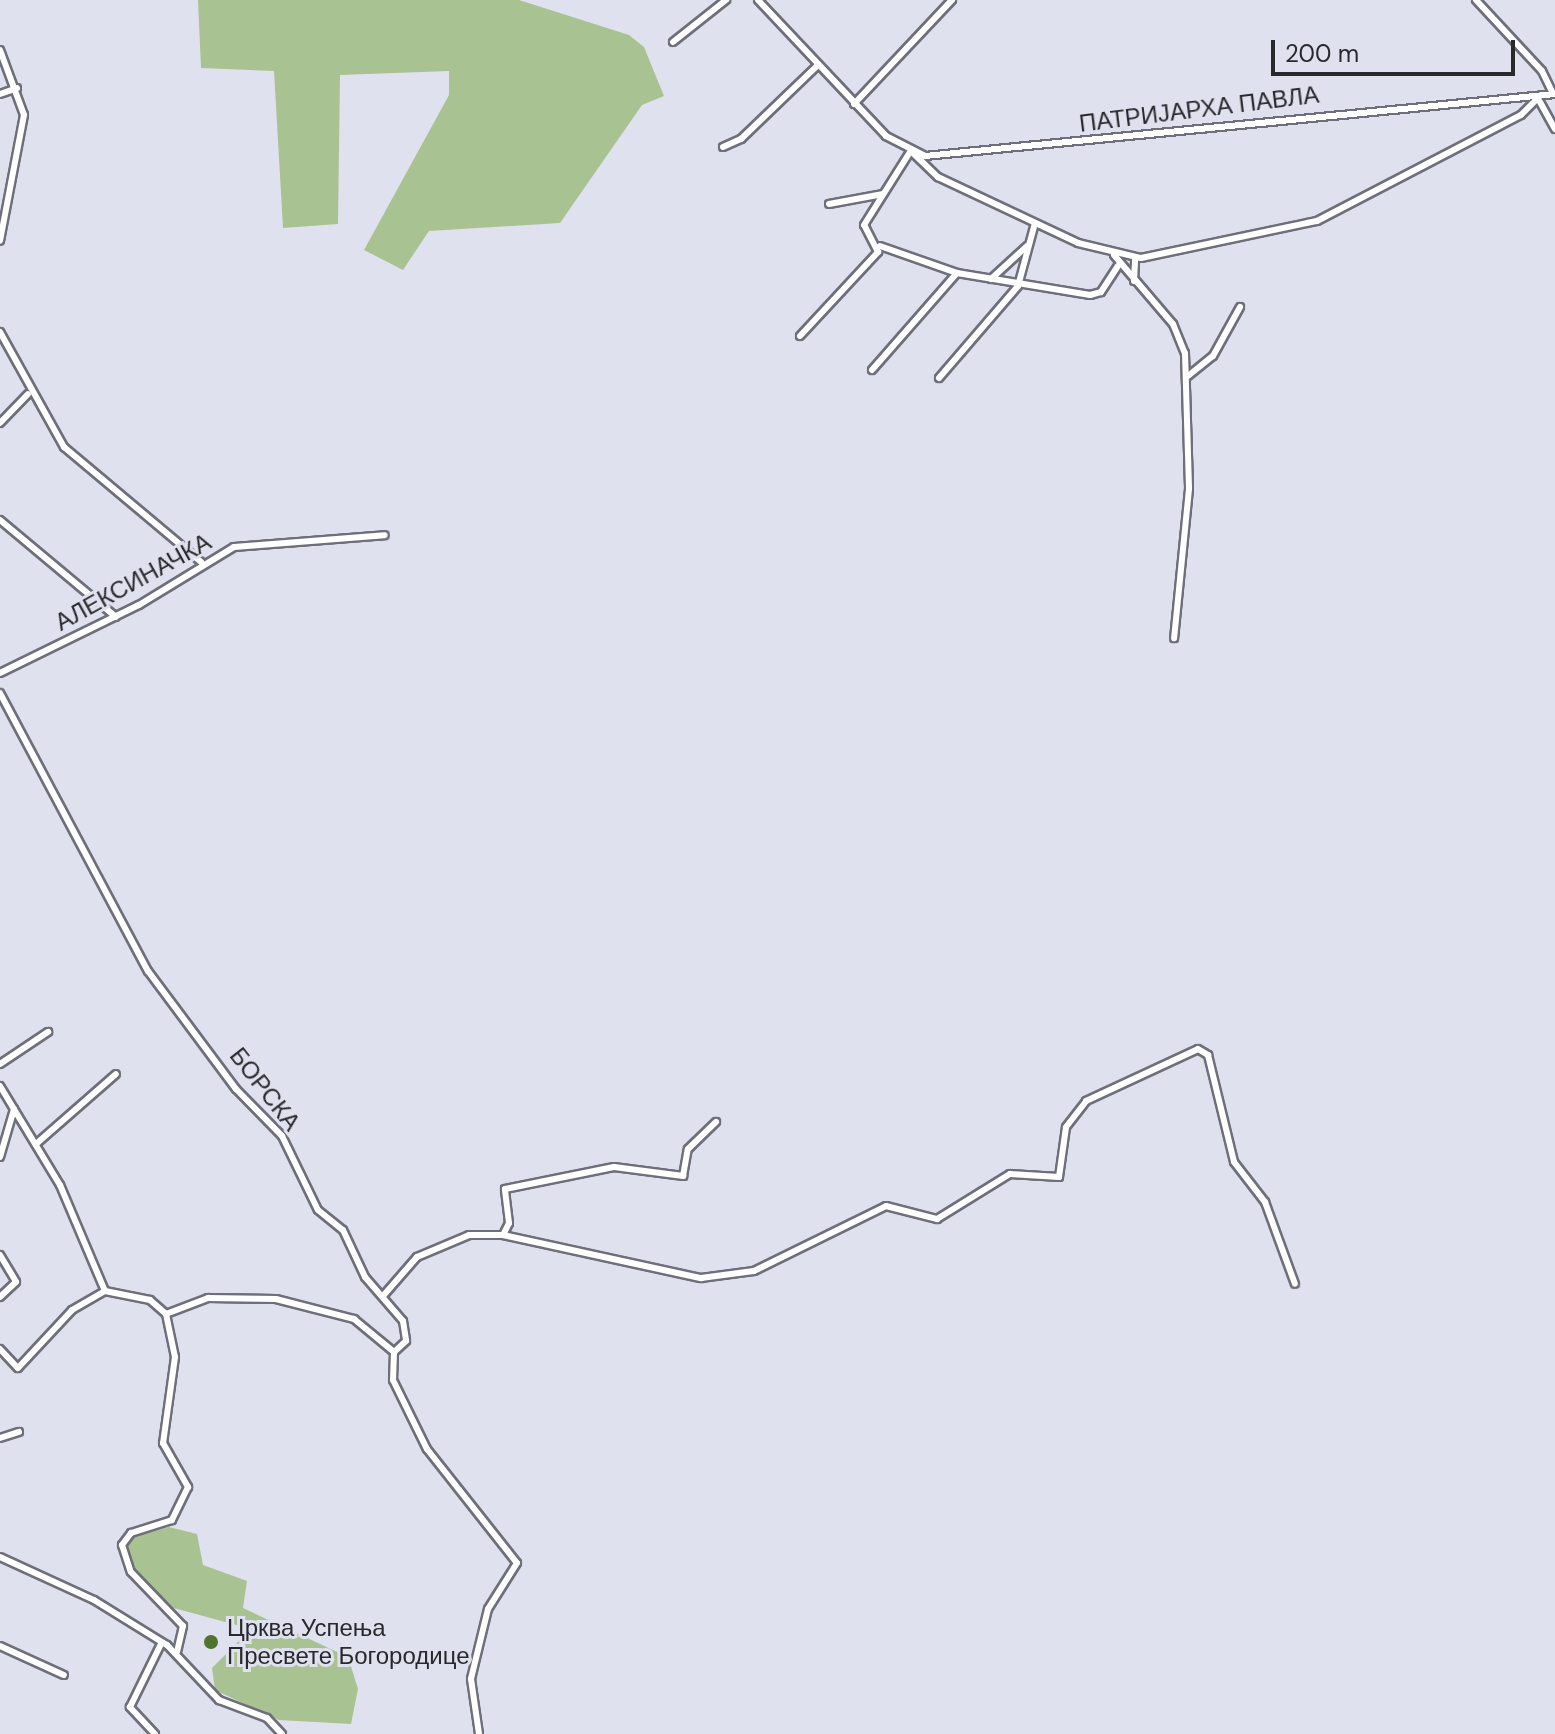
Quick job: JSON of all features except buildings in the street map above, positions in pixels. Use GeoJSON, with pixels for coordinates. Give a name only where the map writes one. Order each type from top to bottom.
{"type":"FeatureCollection","features":[{"type":"Feature","properties":{"kind":"street"},"geometry":{"type":"LineString","coordinates":[[673,42],[726,0]]}},
{"type":"Feature","properties":{"kind":"street"},"geometry":{"type":"LineString","coordinates":[[758,0],[862,113],[938,177],[1035,223],[1114,255],[1135,259],[1317,221],[1540,98],[1555,129]]}},
{"type":"Feature","properties":{"kind":"street"},"geometry":{"type":"LineString","coordinates":[[854,104],[952,0]]}},
{"type":"Feature","properties":{"kind":"street"},"geometry":{"type":"LineString","coordinates":[[1476,0],[1542,71],[1554,94]]}},
{"type":"Feature","properties":{"kind":"street"},"geometry":{"type":"LineString","coordinates":[[0,50],[17,88],[23,131],[0,241]]}},
{"type":"Feature","properties":{"kind":"street"},"geometry":{"type":"LineString","coordinates":[[723,147],[741,139],[818,65]]}},
{"type":"Feature","properties":{"kind":"street"},"geometry":{"type":"LineString","coordinates":[[0,94],[17,88]]}},
{"type":"Feature","properties":{"kind":"street","name":"ПАТРИЈАРХА ПАВЛА"},"geometry":{"type":"LineString","coordinates":[[911,153],[1540,98],[1554,94]]}},
{"type":"Feature","properties":{"kind":"street"},"geometry":{"type":"LineString","coordinates":[[911,153],[864,229],[880,246],[957,273],[1018,286],[1095,295],[1118,266]]}},
{"type":"Feature","properties":{"kind":"street"},"geometry":{"type":"LineString","coordinates":[[829,204],[883,194]]}},
{"type":"Feature","properties":{"kind":"street"},"geometry":{"type":"LineString","coordinates":[[939,378],[1018,286],[1035,223]]}},
{"type":"Feature","properties":{"kind":"street"},"geometry":{"type":"LineString","coordinates":[[991,279],[1029,244]]}},
{"type":"Feature","properties":{"kind":"street"},"geometry":{"type":"LineString","coordinates":[[800,336],[880,246]]}},
{"type":"Feature","properties":{"kind":"street"},"geometry":{"type":"LineString","coordinates":[[1114,255],[1118,266],[1173,324],[1186,359],[1189,489],[1174,638]]}},
{"type":"Feature","properties":{"kind":"street"},"geometry":{"type":"LineString","coordinates":[[1134,281],[1135,259]]}},
{"type":"Feature","properties":{"kind":"street"},"geometry":{"type":"LineString","coordinates":[[872,370],[957,273]]}},
{"type":"Feature","properties":{"kind":"street"},"geometry":{"type":"LineString","coordinates":[[1188,376],[1222,343],[1240,307]]}},
{"type":"Feature","properties":{"kind":"street"},"geometry":{"type":"LineString","coordinates":[[0,332],[28,394],[70,453],[201,562]]}},
{"type":"Feature","properties":{"kind":"street"},"geometry":{"type":"LineString","coordinates":[[1186,359],[1195,371]]}},
{"type":"Feature","properties":{"kind":"street"},"geometry":{"type":"LineString","coordinates":[[0,423],[28,394]]}},
{"type":"Feature","properties":{"kind":"street"},"geometry":{"type":"LineString","coordinates":[[0,520],[116,617]]}},
{"type":"Feature","properties":{"kind":"street","name":"АЛЕКСИНАЧКА"},"geometry":{"type":"LineString","coordinates":[[0,673],[116,617],[201,562],[244,544],[385,535]]}},
{"type":"Feature","properties":{"kind":"street","name":"БОРСКА"},"geometry":{"type":"LineString","coordinates":[[0,693],[148,971],[236,1089],[282,1136],[318,1210],[343,1230],[365,1277],[406,1327],[394,1352]]}},
{"type":"Feature","properties":{"kind":"street"},"geometry":{"type":"LineString","coordinates":[[0,1064],[48,1032]]}},
{"type":"Feature","properties":{"kind":"street"},"geometry":{"type":"LineString","coordinates":[[383,1296],[402,1270],[435,1247],[503,1235],[701,1278],[754,1271],[886,1206],[939,1217],[1010,1174],[1059,1177],[1066,1127],[1086,1101],[1202,1049],[1234,1162],[1265,1202],[1295,1284]]}},
{"type":"Feature","properties":{"kind":"street"},"geometry":{"type":"LineString","coordinates":[[36,1144],[116,1074]]}},
{"type":"Feature","properties":{"kind":"street"},"geometry":{"type":"LineString","coordinates":[[0,1086],[36,1144],[105,1291]]}},
{"type":"Feature","properties":{"kind":"street"},"geometry":{"type":"LineString","coordinates":[[0,1157],[14,1109]]}},
{"type":"Feature","properties":{"kind":"street"},"geometry":{"type":"LineString","coordinates":[[503,1235],[509,1223],[505,1189],[614,1167],[683,1176],[688,1149],[716,1122]]}},
{"type":"Feature","properties":{"kind":"street"},"geometry":{"type":"LineString","coordinates":[[0,1255],[16,1282],[0,1297]]}},
{"type":"Feature","properties":{"kind":"street"},"geometry":{"type":"LineString","coordinates":[[0,1349],[18,1368],[82,1300],[105,1291],[150,1300],[166,1314],[175,1357],[163,1443],[188,1487],[172,1520],[131,1533],[122,1545],[131,1572],[183,1626],[177,1651]]}},
{"type":"Feature","properties":{"kind":"street"},"geometry":{"type":"LineString","coordinates":[[166,1314],[208,1298],[276,1299],[354,1319],[394,1352],[393,1380],[427,1449],[517,1563],[488,1609],[471,1679],[479,1734]]}},
{"type":"Feature","properties":{"kind":"street"},"geometry":{"type":"LineString","coordinates":[[0,1438],[19,1432]]}},
{"type":"Feature","properties":{"kind":"street"},"geometry":{"type":"LineString","coordinates":[[0,1557],[94,1600],[177,1651],[219,1700],[267,1718],[282,1734]]}},
{"type":"Feature","properties":{"kind":"street"},"geometry":{"type":"LineString","coordinates":[[155,1734],[130,1707],[162,1642]]}},
{"type":"Feature","properties":{"kind":"street"},"geometry":{"type":"LineString","coordinates":[[0,1646],[64,1675]]}},
{"type":"Feature","properties":{"kind":"green space"},"geometry":{"type":"Polygon","coordinates":[[[198,0],[519,0],[629,35],[644,47],[664,96],[642,105],[560,223],[429,231],[403,270],[364,250],[449,95],[449,71],[340,75],[338,224],[283,228],[274,71],[201,68],[198,0]]]}},
{"type":"Feature","properties":{"kind":"green space"},"geometry":{"type":"Polygon","coordinates":[[[169,1527],[197,1534],[203,1565],[247,1581],[243,1608],[348,1657],[358,1689],[351,1724],[279,1720],[215,1690],[212,1668],[242,1638],[240,1626],[170,1607],[138,1576],[125,1548],[131,1538],[169,1527]]]}},
{"type":"Feature","properties":{"kind":"place","name":"Црква Успења Пресвете Богородице"},"geometry":{"type":"Point","coordinates":[211,1642]}}]}
